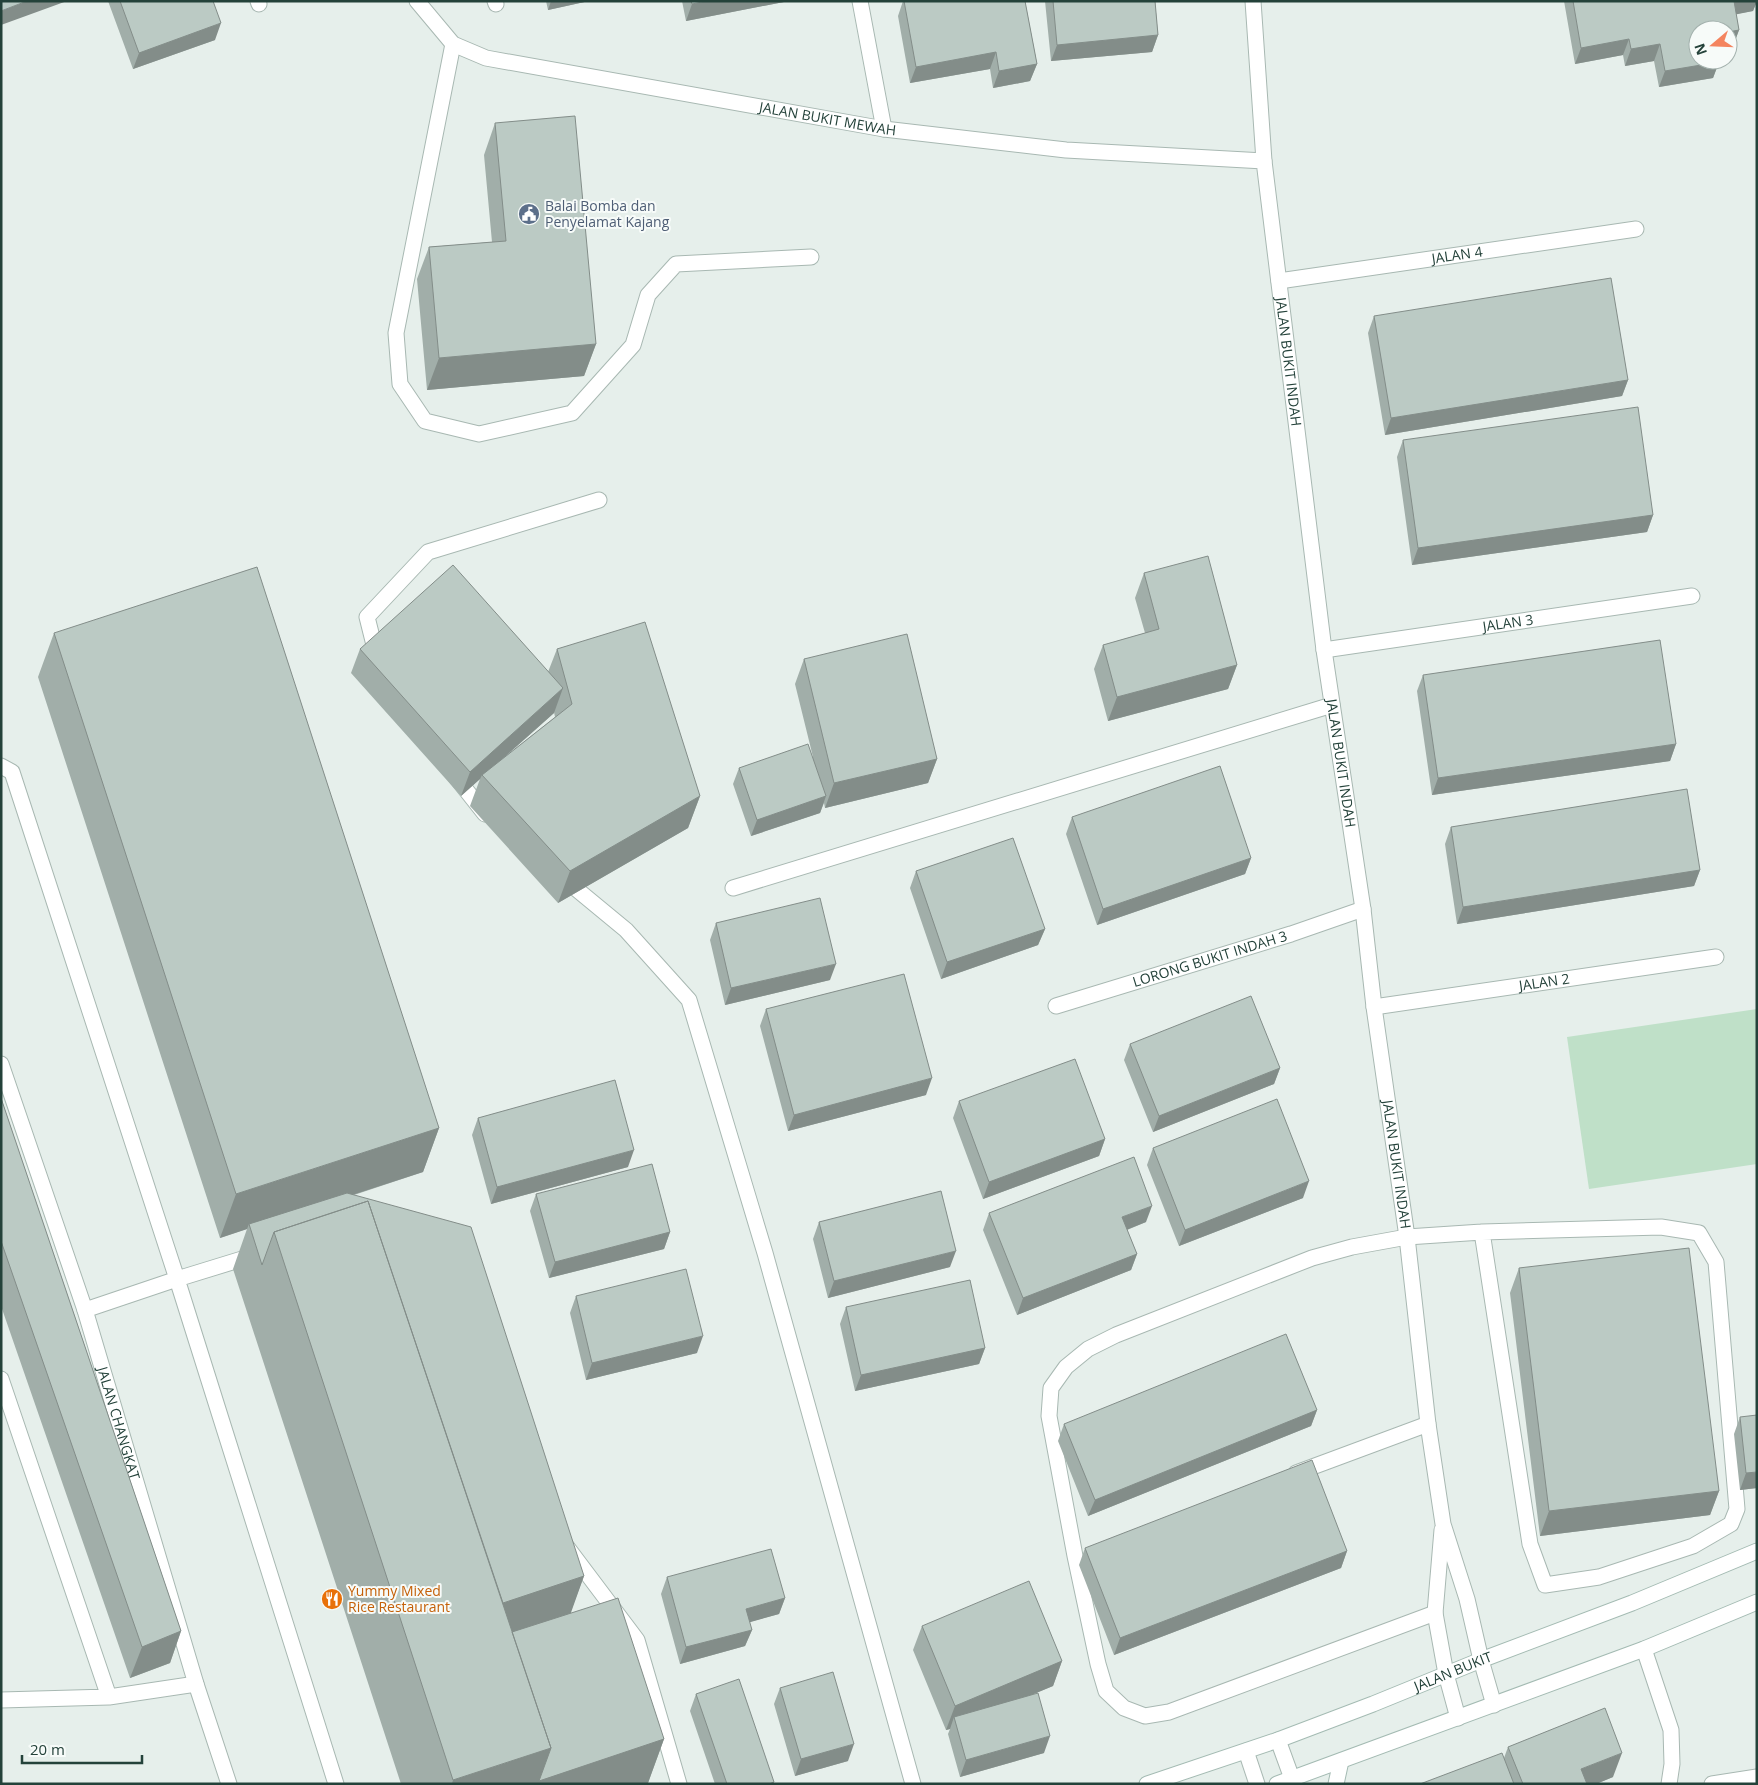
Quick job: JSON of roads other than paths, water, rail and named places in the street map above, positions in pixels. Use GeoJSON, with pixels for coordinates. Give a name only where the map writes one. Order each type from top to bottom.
{"type":"FeatureCollection","features":[{"type":"Feature","properties":{"kind":"street","name":"JALAN BUKIT MEWAH"},"geometry":{"type":"LineString","coordinates":[[417,1],[453,44],[486,58],[884,129],[1066,150],[1264,161]]}},
{"type":"Feature","properties":{"kind":"street"},"geometry":{"type":"LineString","coordinates":[[860,1],[884,129]]}},
{"type":"Feature","properties":{"kind":"street","name":"JALAN BUKIT INDAH"},"geometry":{"type":"LineString","coordinates":[[1253,1],[1264,161],[1324,650],[1363,909],[1374,1007],[1407,1237],[1428,1424],[1442,1524],[1468,1599],[1481,1660],[1494,1705]]}},
{"type":"Feature","properties":{"kind":"street"},"geometry":{"type":"LineString","coordinates":[[453,44],[396,333],[400,384],[425,421],[479,434],[572,413],[633,345],[648,294],[676,264],[810,257]]}},
{"type":"Feature","properties":{"kind":"street","name":"JALAN 4"},"geometry":{"type":"LineString","coordinates":[[1279,281],[1636,229]]}},
{"type":"Feature","properties":{"kind":"street"},"geometry":{"type":"LineString","coordinates":[[381,671],[367,617],[428,552],[599,500]]}},
{"type":"Feature","properties":{"kind":"street","name":"JALAN 3"},"geometry":{"type":"LineString","coordinates":[[1324,650],[1692,596]]}},
{"type":"Feature","properties":{"kind":"street"},"geometry":{"type":"LineString","coordinates":[[733,888],[1332,705]]}},
{"type":"Feature","properties":{"kind":"street"},"geometry":{"type":"LineString","coordinates":[[446,764],[481,810],[496,823]]}},
{"type":"Feature","properties":{"kind":"street"},"geometry":{"type":"LineString","coordinates":[[1,766],[12,772],[177,1279],[336,1784]]}},
{"type":"Feature","properties":{"kind":"street"},"geometry":{"type":"LineString","coordinates":[[550,867],[626,930],[689,1000],[765,1253],[913,1784]]}},
{"type":"Feature","properties":{"kind":"street","name":"LORONG BUKIT INDAH 3"},"geometry":{"type":"LineString","coordinates":[[1056,1006],[1291,934],[1363,909]]}},
{"type":"Feature","properties":{"kind":"street","name":"JALAN 2"},"geometry":{"type":"LineString","coordinates":[[1374,1007],[1716,957]]}},
{"type":"Feature","properties":{"kind":"street","name":"JALAN CHANGKAT"},"geometry":{"type":"LineString","coordinates":[[1,1064],[85,1310],[196,1684],[229,1784]]}},
{"type":"Feature","properties":{"kind":"street"},"geometry":{"type":"LineString","coordinates":[[1435,1613],[1168,1712],[1145,1716],[1124,1708],[1106,1691],[1098,1664],[1075,1556],[1049,1416],[1051,1388],[1066,1367],[1088,1349],[1116,1335],[1271,1273],[1312,1258],[1352,1247],[1407,1237],[1482,1232],[1661,1227],[1699,1233],[1716,1262],[1737,1510],[1731,1524],[1693,1546],[1599,1576],[1545,1585],[1530,1544],[1482,1232]]}},
{"type":"Feature","properties":{"kind":"street"},"geometry":{"type":"LineString","coordinates":[[85,1310],[272,1250]]}},
{"type":"Feature","properties":{"kind":"street"},"geometry":{"type":"LineString","coordinates":[[1,1379],[109,1697]]}},
{"type":"Feature","properties":{"kind":"street"},"geometry":{"type":"LineString","coordinates":[[1279,1479],[1428,1424]]}},
{"type":"Feature","properties":{"kind":"street","name":"JALAN BUKIT INDAH"},"geometry":{"type":"LineString","coordinates":[[1442,1524],[1435,1613],[1446,1674],[1458,1718]]}},
{"type":"Feature","properties":{"kind":"street"},"geometry":{"type":"LineString","coordinates":[[561,1534],[565,1543],[637,1640],[679,1784]]}},
{"type":"Feature","properties":{"kind":"street"},"geometry":{"type":"LineString","coordinates":[[1075,1556],[1094,1549]]}},
{"type":"Feature","properties":{"kind":"street","name":"JALAN BUKIT"},"geometry":{"type":"LineString","coordinates":[[1147,1784],[1278,1740],[1632,1603],[1757,1551]]}},
{"type":"Feature","properties":{"kind":"street"},"geometry":{"type":"LineString","coordinates":[[1277,1784],[1293,1781],[1341,1761],[1644,1649],[1757,1602]]}},
{"type":"Feature","properties":{"kind":"street"},"geometry":{"type":"LineString","coordinates":[[1644,1649],[1671,1730],[1672,1764],[1669,1784]]}},
{"type":"Feature","properties":{"kind":"street"},"geometry":{"type":"LineString","coordinates":[[1,1700],[109,1697],[196,1684]]}},
{"type":"Feature","properties":{"kind":"street"},"geometry":{"type":"LineString","coordinates":[[1278,1740],[1293,1781]]}},
{"type":"Feature","properties":{"kind":"street"},"geometry":{"type":"LineString","coordinates":[[1246,1751],[1257,1784]]}},
{"type":"Feature","properties":{"kind":"street"},"geometry":{"type":"LineString","coordinates":[[1336,1784],[1341,1761]]}},
{"type":"Feature","properties":{"kind":"street"},"geometry":{"type":"LineString","coordinates":[[1712,1784],[1757,1778]]}},
{"type":"Feature","properties":{"kind":"place","name":"Balai Bomba dan Penyelamat Kajang"},"geometry":{"type":"Point","coordinates":[529,214]}},
{"type":"Feature","properties":{"kind":"place","name":"Yummy Mixed Rice Restaurant"},"geometry":{"type":"Point","coordinates":[332,1599]}}]}
